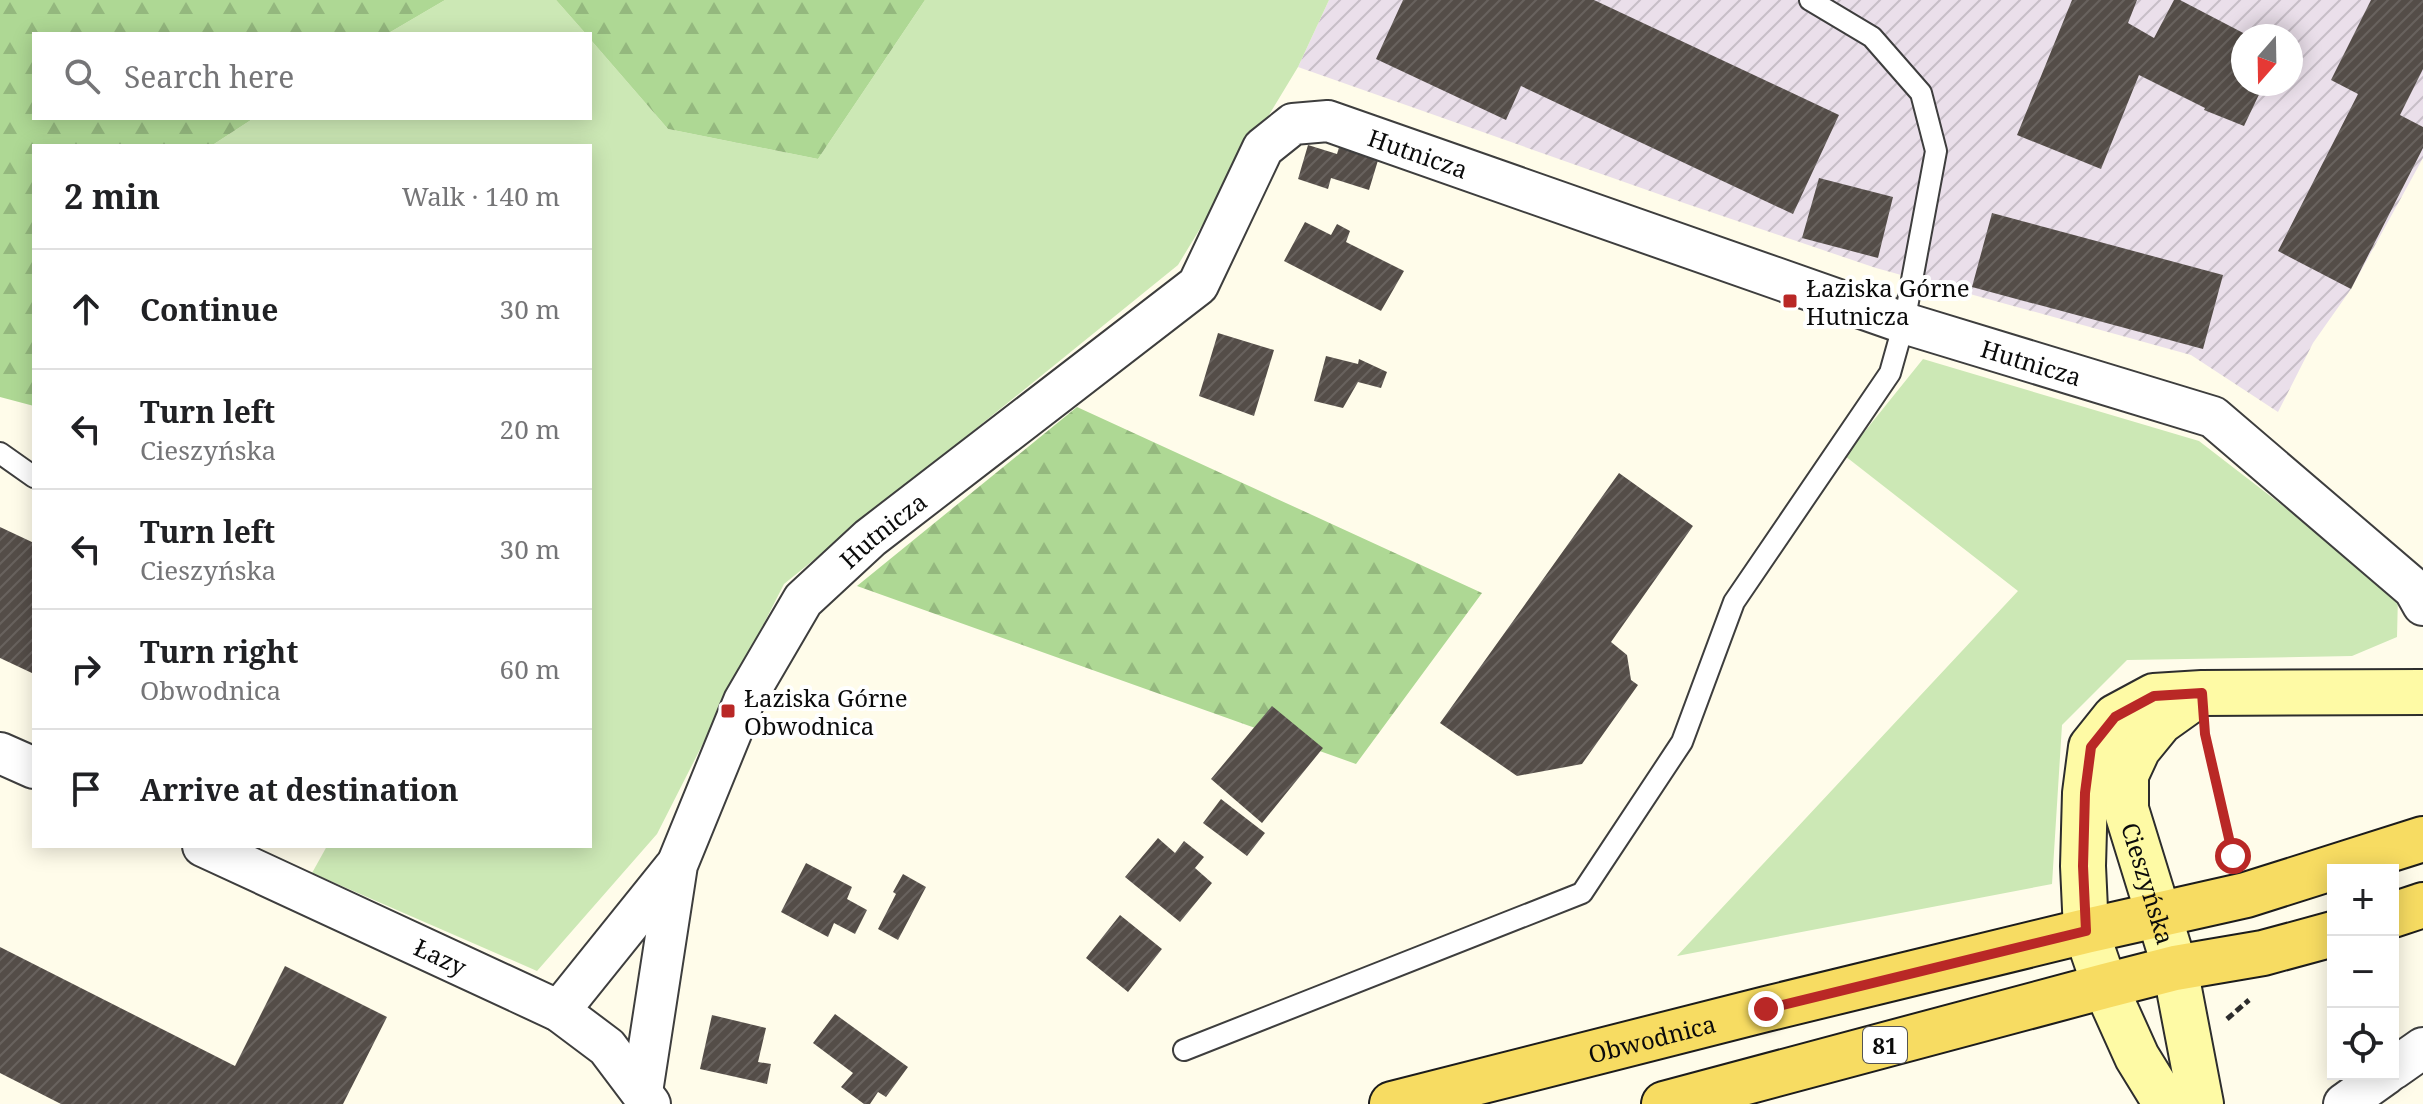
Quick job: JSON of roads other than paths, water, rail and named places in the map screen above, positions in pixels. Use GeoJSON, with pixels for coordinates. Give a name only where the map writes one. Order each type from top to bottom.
{"type":"FeatureCollection","features":[{"type":"Feature","properties":{"kind":"main road","name":"Obwodnica"},"geometry":{"type":"LineString","coordinates":[[1392,1104],[2086,931],[2246,895],[2423,839]]}},
{"type":"Feature","properties":{"kind":"main road"},"geometry":{"type":"LineString","coordinates":[[2399,913],[2423,905]]}},
{"type":"Feature","properties":{"kind":"main road","name":"81"},"geometry":{"type":"LineString","coordinates":[[1664,1104],[2175,968],[2263,953],[2327,936]]}},
{"type":"Feature","properties":{"kind":"street","name":"Hutnicza"},"geometry":{"type":"LineString","coordinates":[[677,865],[744,701],[803,600],[870,538],[1198,285],[1263,148],[1293,124],[1328,121],[1904,323],[2213,417],[2414,589],[2423,605]]}},
{"type":"Feature","properties":{"kind":"street","name":"Cieszyńska"},"geometry":{"type":"LineString","coordinates":[[2166,1104],[2137,1057],[2105,986],[2086,931],[2083,866],[2085,793],[2091,747],[2115,717],[2154,696],[2423,692]]}},
{"type":"Feature","properties":{"kind":"street","name":"Cieszyńska"},"geometry":{"type":"LineString","coordinates":[[2201,1104],[2175,968],[2126,809],[2126,775],[2138,749],[2160,722],[2202,693]]}},
{"type":"Feature","properties":{"kind":"street"},"geometry":{"type":"LineString","coordinates":[[0,753],[32,767]]}},
{"type":"Feature","properties":{"kind":"street","name":"Łazy"},"geometry":{"type":"LineString","coordinates":[[213,848],[244,854],[559,1011],[607,1047],[646,1098]]}},
{"type":"Feature","properties":{"kind":"street"},"geometry":{"type":"LineString","coordinates":[[559,1011],[677,865]]}},
{"type":"Feature","properties":{"kind":"street"},"geometry":{"type":"LineString","coordinates":[[646,1098],[677,865]]}},
{"type":"Feature","properties":{"kind":"street"},"geometry":{"type":"LineString","coordinates":[[2399,1065],[2423,1048]]}},
{"type":"Feature","properties":{"kind":"street"},"geometry":{"type":"LineString","coordinates":[[2344,1104],[2378,1080]]}},
{"type":"Feature","properties":{"kind":"lane"},"geometry":{"type":"LineString","coordinates":[[1184,1050],[1582,893],[1682,742],[1734,602],[1890,373],[1904,323],[1936,151],[1921,93],[1872,37],[1810,0]]}},
{"type":"Feature","properties":{"kind":"lane"},"geometry":{"type":"LineString","coordinates":[[0,453],[32,476]]}},
{"type":"Feature","properties":{"kind":"place","name":"Łaziska Górne Hutnicza"},"geometry":{"type":"Point","coordinates":[1790,301]}},
{"type":"Feature","properties":{"kind":"place","name":"Łaziska Górne Obwodnica"},"geometry":{"type":"Point","coordinates":[728,711]}}]}
